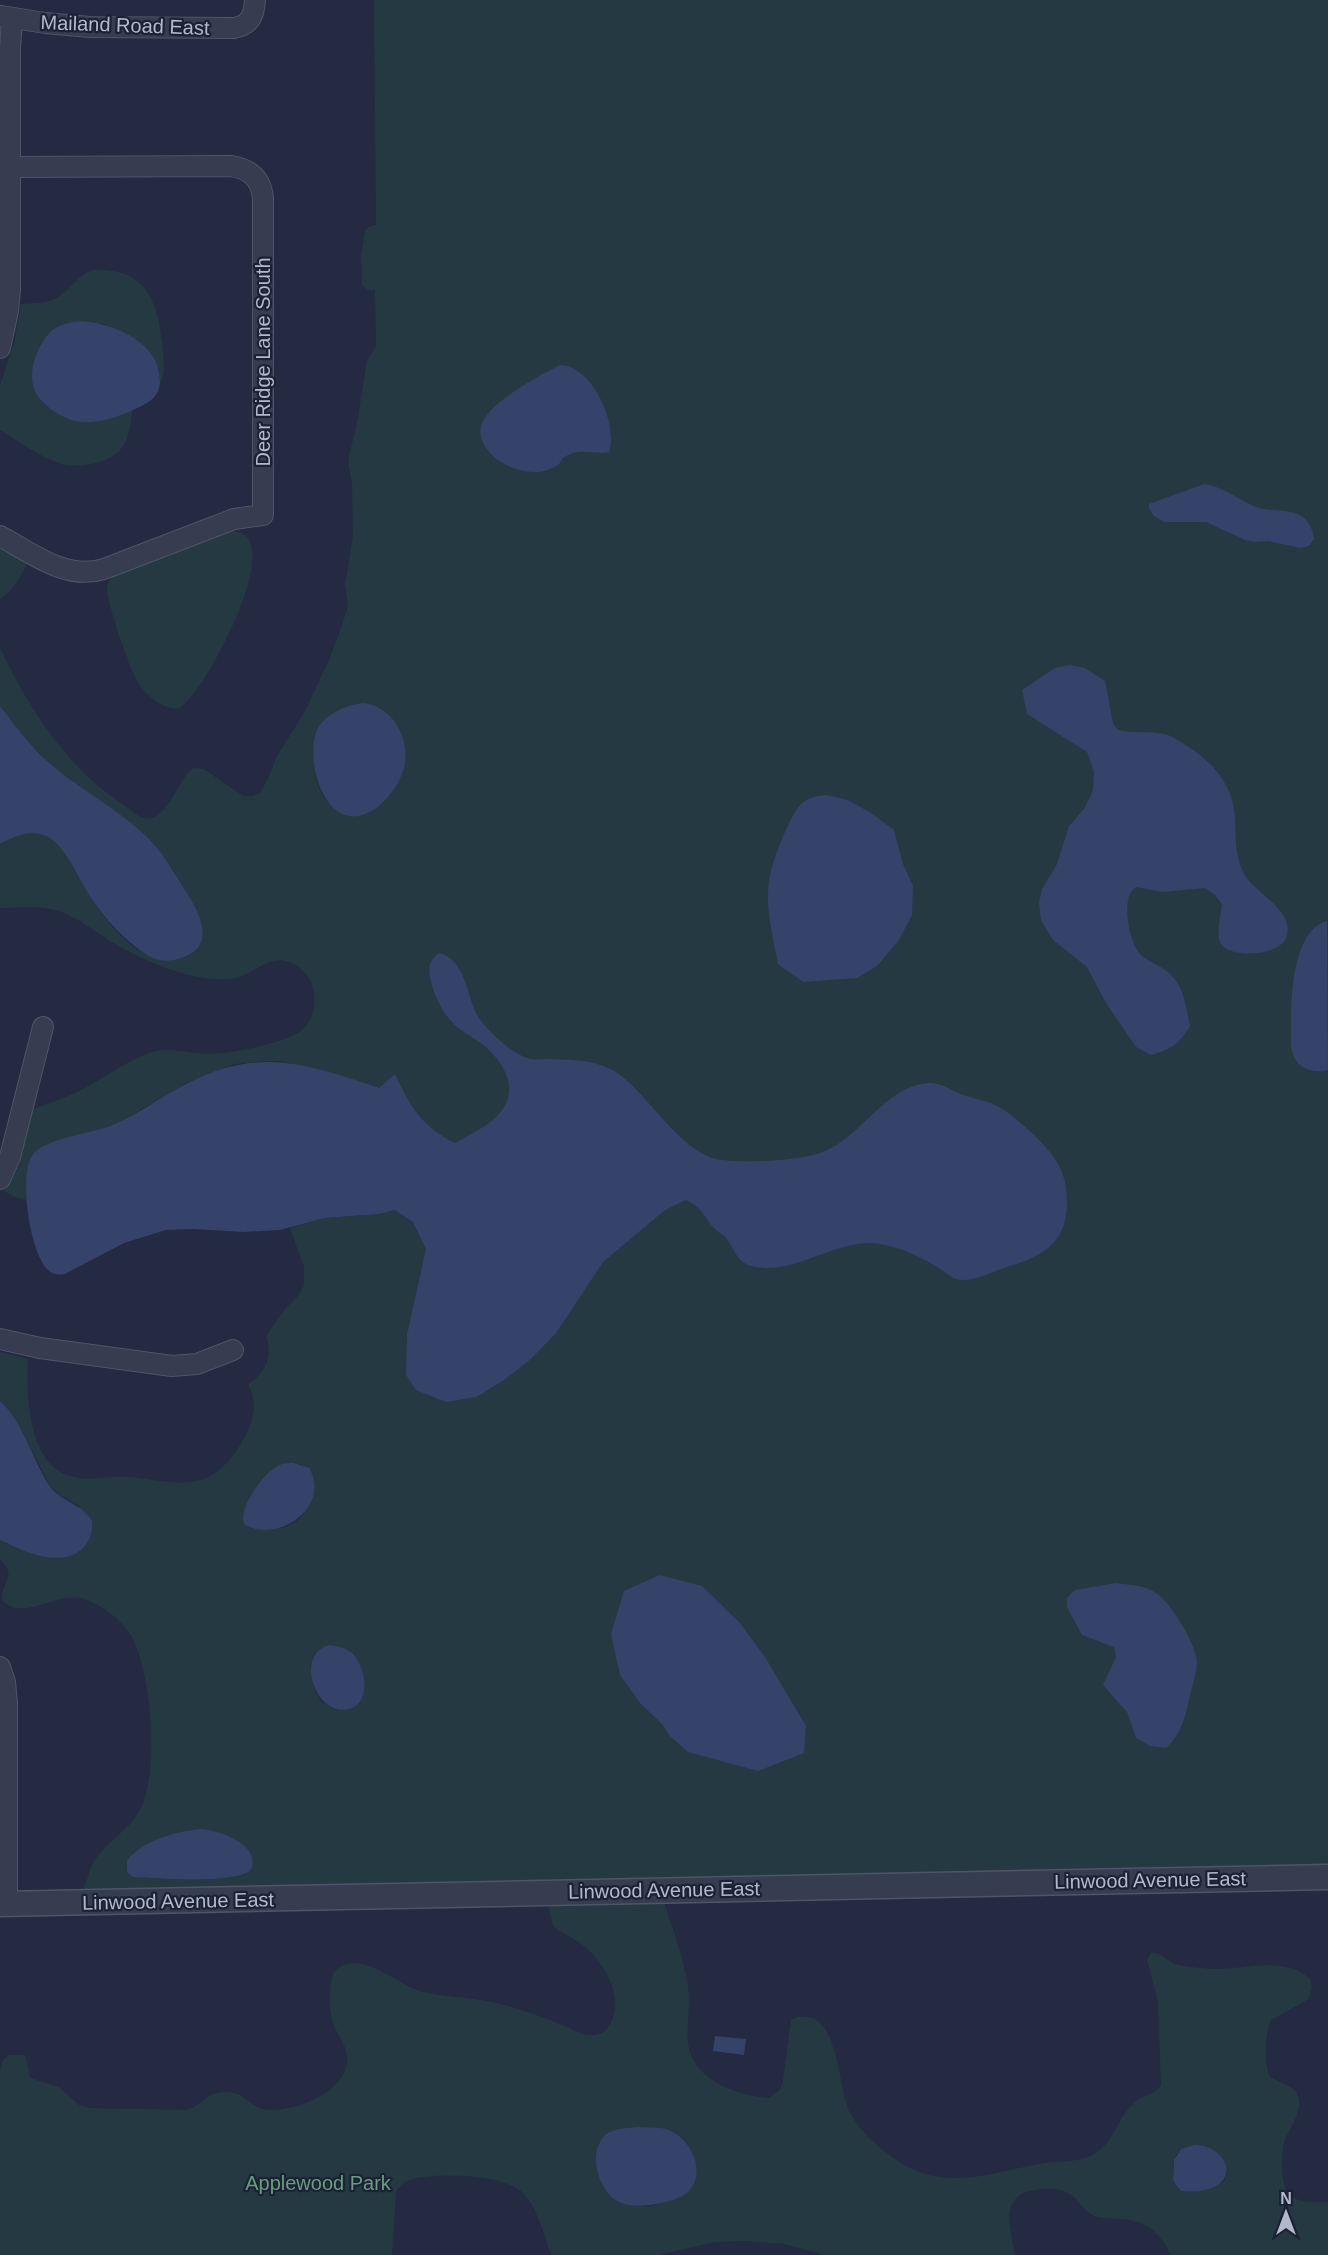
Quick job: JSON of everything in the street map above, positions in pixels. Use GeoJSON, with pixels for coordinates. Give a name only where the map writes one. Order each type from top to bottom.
{"type":"FeatureCollection","features":[{"type":"Feature","properties":{"kind":"street","name":"Mailand Road East"},"geometry":{"type":"LineString","coordinates":[[6,17],[68,26],[234,28],[248,22],[254,13],[255,0]]}},
{"type":"Feature","properties":{"kind":"street"},"geometry":{"type":"LineString","coordinates":[[0,348],[10,298],[10,167],[6,17]]}},
{"type":"Feature","properties":{"kind":"street","name":"Deer Ridge Lane South"},"geometry":{"type":"LineString","coordinates":[[0,536],[62,569],[86,573],[234,519],[263,515],[263,198],[261,187],[255,177],[242,168],[231,166],[10,167]]}},
{"type":"Feature","properties":{"kind":"street"},"geometry":{"type":"LineString","coordinates":[[0,1179],[10,1157],[42,1027]]}},
{"type":"Feature","properties":{"kind":"street"},"geometry":{"type":"LineString","coordinates":[[0,1340],[40,1348],[172,1366],[197,1364],[233,1350]]}},
{"type":"Feature","properties":{"kind":"street"},"geometry":{"type":"LineString","coordinates":[[0,1667],[5,1682],[7,1703],[4,1904]]}},
{"type":"Feature","properties":{"kind":"street","name":"Linwood Avenue East"},"geometry":{"type":"LineString","coordinates":[[4,1904],[1328,1877]]}},
{"type":"Feature","properties":{"kind":"green space"},"geometry":{"type":"Polygon","coordinates":[[[374,0],[1328,0],[1328,1864],[83,1890],[97,1857],[134,1819],[142,1805],[150,1768],[151,1722],[148,1698],[139,1655],[133,1639],[119,1620],[105,1610],[84,1599],[73,1597],[20,1608],[10,1606],[2,1600],[8,1571],[0,1560],[0,1540],[36,1554],[61,1557],[72,1554],[83,1547],[91,1536],[79,1506],[50,1486],[22,1431],[0,1401],[0,1352],[28,1359],[28,1392],[33,1428],[47,1460],[59,1471],[81,1478],[129,1477],[174,1482],[192,1482],[210,1476],[229,1461],[244,1439],[253,1416],[254,1406],[248,1384],[259,1375],[266,1363],[269,1350],[266,1336],[284,1310],[299,1295],[304,1284],[304,1267],[290,1228],[325,1218],[379,1214],[379,1089],[281,1061],[235,1064],[188,1082],[116,1124],[83,1135],[27,1185],[27,1200],[14,1197],[4,1191],[19,1166],[33,1109],[78,1092],[129,1062],[152,1052],[172,1050],[216,1054],[283,1040],[306,1026],[312,1016],[314,999],[312,984],[307,976],[301,969],[289,962],[282,960],[269,962],[245,975],[234,978],[198,977],[142,958],[62,912],[28,907],[0,908],[0,844],[19,834],[29,832],[48,837],[63,850],[90,896],[111,925],[129,943],[149,956],[160,960],[190,898],[171,867],[149,839],[49,764],[27,741],[0,706],[0,648],[37,715],[67,755],[103,790],[137,815],[148,819],[158,815],[193,768],[204,769],[243,796],[260,793],[277,756],[304,713],[329,660],[348,606],[345,585],[353,535],[349,456],[367,360],[376,346],[375,290],[368,290],[362,286],[361,255],[365,231],[368,227],[376,225],[374,0]],[[356,704],[334,713],[318,730],[315,737],[314,768],[319,788],[328,802],[334,807],[358,816],[371,811],[356,704]],[[288,1463],[273,1469],[250,1497],[250,1528],[270,1529],[289,1525],[300,1518],[310,1502],[313,1483],[307,1468],[299,1464],[288,1463]],[[330,1645],[321,1648],[312,1659],[313,1684],[321,1701],[338,1710],[364,1684],[363,1676],[358,1663],[344,1649],[330,1645]],[[191,1830],[165,1838],[134,1853],[167,1878],[232,1877],[245,1874],[252,1857],[233,1839],[218,1834],[191,1830]]]}},
{"type":"Feature","properties":{"kind":"green space"},"geometry":{"type":"Polygon","coordinates":[[[94,270],[125,274],[137,280],[145,289],[152,299],[160,326],[164,368],[160,383],[159,370],[147,348],[104,324],[80,321],[55,329],[41,344],[36,355],[40,399],[64,415],[84,422],[106,420],[132,410],[127,437],[115,455],[93,464],[62,464],[46,458],[0,430],[0,385],[14,344],[21,304],[51,301],[65,292],[83,275],[94,270]]]}},
{"type":"Feature","properties":{"kind":"green space"},"geometry":{"type":"Polygon","coordinates":[[[231,531],[248,538],[252,558],[248,585],[236,617],[221,649],[190,698],[179,708],[174,709],[162,705],[145,692],[134,676],[114,620],[107,587],[118,573],[231,531]]]}},
{"type":"Feature","properties":{"kind":"green space"},"geometry":{"type":"Polygon","coordinates":[[[0,547],[28,562],[13,587],[0,599],[0,547]]]}},
{"type":"Feature","properties":{"kind":"green space","name":"Applewood Park"},"geometry":{"type":"Polygon","coordinates":[[[664,1902],[686,1976],[689,1994],[688,2042],[697,2066],[718,2083],[730,2089],[756,2097],[769,2098],[780,2090],[783,2080],[791,2020],[803,2016],[818,2021],[825,2029],[836,2055],[848,2108],[863,2131],[891,2156],[916,2171],[951,2178],[988,2175],[1093,2155],[1106,2144],[1124,2114],[1135,2102],[1159,2089],[1161,2085],[1158,2002],[1147,1960],[1151,1953],[1159,1954],[1175,1964],[1212,1969],[1264,1965],[1289,1967],[1310,1979],[1312,1987],[1309,1999],[1271,2020],[1266,2041],[1266,2064],[1270,2077],[1294,2089],[1298,2096],[1299,2109],[1283,2145],[1283,2177],[1288,2193],[1293,2197],[1307,2202],[1328,2202],[1328,2255],[1171,2255],[1156,2233],[1143,2224],[1094,2216],[1070,2194],[1050,2189],[1034,2190],[1022,2194],[1011,2207],[1010,2226],[1015,2255],[824,2255],[784,2244],[746,2241],[715,2242],[659,2255],[551,2255],[536,2213],[522,2192],[500,2181],[485,2178],[435,2176],[410,2180],[397,2190],[392,2255],[0,2255],[0,2071],[3,2060],[8,2055],[24,2055],[30,2078],[59,2087],[79,2105],[90,2108],[186,2110],[213,2094],[226,2092],[237,2094],[261,2109],[279,2110],[292,2107],[319,2097],[340,2080],[346,2069],[347,2057],[344,2044],[334,2026],[330,2011],[330,1988],[333,1974],[342,1966],[353,1963],[377,1969],[423,1992],[494,2002],[539,2016],[582,2034],[600,2034],[609,2025],[614,2012],[615,2001],[610,1980],[591,1953],[553,1926],[548,1905],[664,1902]],[[637,2127],[611,2133],[598,2144],[600,2173],[606,2189],[619,2200],[630,2204],[652,2206],[667,2198],[696,2167],[689,2146],[676,2134],[659,2129],[637,2127]],[[1201,2145],[1182,2149],[1176,2155],[1173,2181],[1181,2191],[1192,2192],[1224,2182],[1227,2173],[1201,2145]]]}},
{"type":"Feature","properties":{"kind":"water"},"geometry":{"type":"Polygon","coordinates":[[[80,321],[117,329],[140,342],[149,351],[156,361],[160,380],[159,389],[154,398],[120,415],[96,422],[84,422],[62,416],[40,399],[32,382],[37,352],[54,329],[80,321]]]}},
{"type":"Feature","properties":{"kind":"water"},"geometry":{"type":"Polygon","coordinates":[[[560,365],[572,368],[583,375],[600,398],[610,427],[609,452],[575,452],[564,457],[554,468],[540,472],[523,471],[496,459],[481,438],[480,430],[486,417],[493,408],[515,391],[560,365]]]}},
{"type":"Feature","properties":{"kind":"water"},"geometry":{"type":"Polygon","coordinates":[[[1204,484],[1219,488],[1259,508],[1288,511],[1299,515],[1310,525],[1314,539],[1309,546],[1301,548],[1268,541],[1255,542],[1245,540],[1206,522],[1164,522],[1154,516],[1149,509],[1149,504],[1204,484]]]}},
{"type":"Feature","properties":{"kind":"water"},"geometry":{"type":"Polygon","coordinates":[[[1070,665],[1085,668],[1105,681],[1113,723],[1118,730],[1170,736],[1204,758],[1220,775],[1231,795],[1234,807],[1237,849],[1242,870],[1252,884],[1281,912],[1288,928],[1282,944],[1274,949],[1255,953],[1234,952],[1226,949],[1219,940],[1218,930],[1222,904],[1205,888],[1162,892],[1136,887],[1133,889],[1127,908],[1134,944],[1142,956],[1166,971],[1177,982],[1190,1026],[1174,1045],[1151,1055],[1136,1047],[1106,1003],[1087,967],[1053,940],[1041,920],[1039,903],[1042,889],[1057,864],[1069,826],[1084,809],[1093,790],[1094,772],[1087,752],[1027,714],[1022,690],[1055,668],[1070,665]]]}},
{"type":"Feature","properties":{"kind":"water"},"geometry":{"type":"Polygon","coordinates":[[[363,703],[383,710],[397,726],[405,746],[404,768],[394,789],[383,802],[365,814],[349,816],[339,812],[323,793],[314,767],[314,741],[317,730],[325,719],[343,708],[363,703]]]}},
{"type":"Feature","properties":{"kind":"water"},"geometry":{"type":"Polygon","coordinates":[[[0,706],[28,742],[47,761],[137,828],[161,854],[194,904],[199,916],[202,938],[198,947],[189,955],[169,961],[159,960],[145,954],[130,943],[101,912],[66,855],[47,836],[34,833],[19,835],[0,844],[0,706]]]}},
{"type":"Feature","properties":{"kind":"water"},"geometry":{"type":"Polygon","coordinates":[[[826,795],[848,800],[894,830],[903,864],[913,886],[912,915],[899,940],[877,966],[857,978],[803,982],[778,964],[769,912],[769,881],[776,854],[794,813],[807,800],[826,795]]]}},
{"type":"Feature","properties":{"kind":"water"},"geometry":{"type":"Polygon","coordinates":[[[1327,921],[1328,1070],[1317,1071],[1301,1066],[1291,1049],[1293,984],[1300,951],[1307,938],[1315,927],[1327,921]]]}},
{"type":"Feature","properties":{"kind":"water"},"geometry":{"type":"Polygon","coordinates":[[[439,953],[455,963],[464,979],[479,1018],[510,1049],[530,1059],[583,1061],[616,1072],[641,1094],[666,1123],[693,1148],[707,1156],[722,1160],[745,1161],[801,1157],[823,1152],[837,1145],[898,1093],[912,1086],[928,1083],[942,1085],[963,1095],[993,1104],[1010,1114],[1030,1131],[1058,1164],[1064,1180],[1067,1200],[1067,1211],[1062,1229],[1054,1243],[1037,1256],[967,1280],[949,1276],[931,1263],[905,1251],[886,1245],[868,1243],[839,1248],[781,1267],[766,1268],[742,1262],[725,1237],[712,1226],[697,1207],[686,1200],[665,1210],[603,1262],[556,1333],[531,1359],[504,1380],[476,1397],[446,1402],[416,1390],[406,1375],[407,1335],[426,1249],[413,1222],[395,1210],[379,1214],[325,1218],[280,1230],[244,1232],[166,1230],[124,1243],[65,1274],[56,1274],[48,1270],[36,1248],[28,1213],[26,1177],[34,1153],[60,1139],[115,1124],[212,1072],[236,1065],[260,1062],[282,1063],[329,1072],[379,1088],[395,1074],[412,1106],[425,1123],[455,1143],[494,1119],[505,1106],[509,1087],[507,1077],[490,1051],[455,1025],[442,1008],[434,992],[429,973],[431,962],[439,953]]]}},
{"type":"Feature","properties":{"kind":"water"},"geometry":{"type":"Polygon","coordinates":[[[0,1401],[22,1430],[49,1485],[59,1495],[83,1510],[92,1521],[92,1532],[88,1541],[75,1554],[54,1558],[42,1556],[0,1540],[0,1401]]]}},
{"type":"Feature","properties":{"kind":"water"},"geometry":{"type":"Polygon","coordinates":[[[294,1463],[309,1468],[314,1482],[313,1496],[307,1508],[298,1518],[285,1526],[271,1530],[257,1529],[244,1524],[244,1510],[252,1493],[264,1477],[278,1466],[294,1463]]]}},
{"type":"Feature","properties":{"kind":"water"},"geometry":{"type":"Polygon","coordinates":[[[659,1575],[702,1586],[740,1623],[765,1657],[806,1726],[804,1753],[758,1771],[688,1752],[640,1703],[620,1675],[611,1634],[624,1591],[659,1575]]]}},
{"type":"Feature","properties":{"kind":"water"},"geometry":{"type":"Polygon","coordinates":[[[1116,1583],[1147,1588],[1156,1593],[1182,1625],[1193,1646],[1197,1663],[1196,1672],[1184,1720],[1179,1732],[1166,1748],[1150,1746],[1136,1738],[1127,1712],[1103,1685],[1116,1657],[1114,1647],[1082,1635],[1067,1607],[1067,1598],[1075,1590],[1116,1583]]]}},
{"type":"Feature","properties":{"kind":"water"},"geometry":{"type":"Polygon","coordinates":[[[330,1645],[352,1653],[361,1666],[364,1692],[361,1700],[349,1709],[337,1709],[326,1704],[313,1683],[311,1670],[313,1659],[319,1650],[330,1645]]]}},
{"type":"Feature","properties":{"kind":"water"},"geometry":{"type":"Polygon","coordinates":[[[200,1829],[227,1836],[245,1847],[251,1854],[253,1862],[250,1871],[227,1878],[211,1879],[133,1877],[127,1872],[127,1861],[141,1848],[160,1838],[200,1829]]]}},
{"type":"Feature","properties":{"kind":"water"},"geometry":{"type":"Polygon","coordinates":[[[715,2036],[746,2039],[744,2055],[713,2051],[715,2036]]]}},
{"type":"Feature","properties":{"kind":"water"},"geometry":{"type":"Polygon","coordinates":[[[637,2127],[669,2130],[686,2142],[695,2158],[696,2175],[694,2184],[686,2194],[665,2202],[633,2205],[619,2202],[605,2188],[597,2168],[596,2157],[602,2138],[610,2132],[637,2127]]]}},
{"type":"Feature","properties":{"kind":"water"},"geometry":{"type":"Polygon","coordinates":[[[1195,2145],[1215,2151],[1226,2166],[1226,2174],[1222,2181],[1214,2187],[1190,2192],[1181,2191],[1173,2181],[1174,2160],[1181,2149],[1195,2145]]]}}]}
